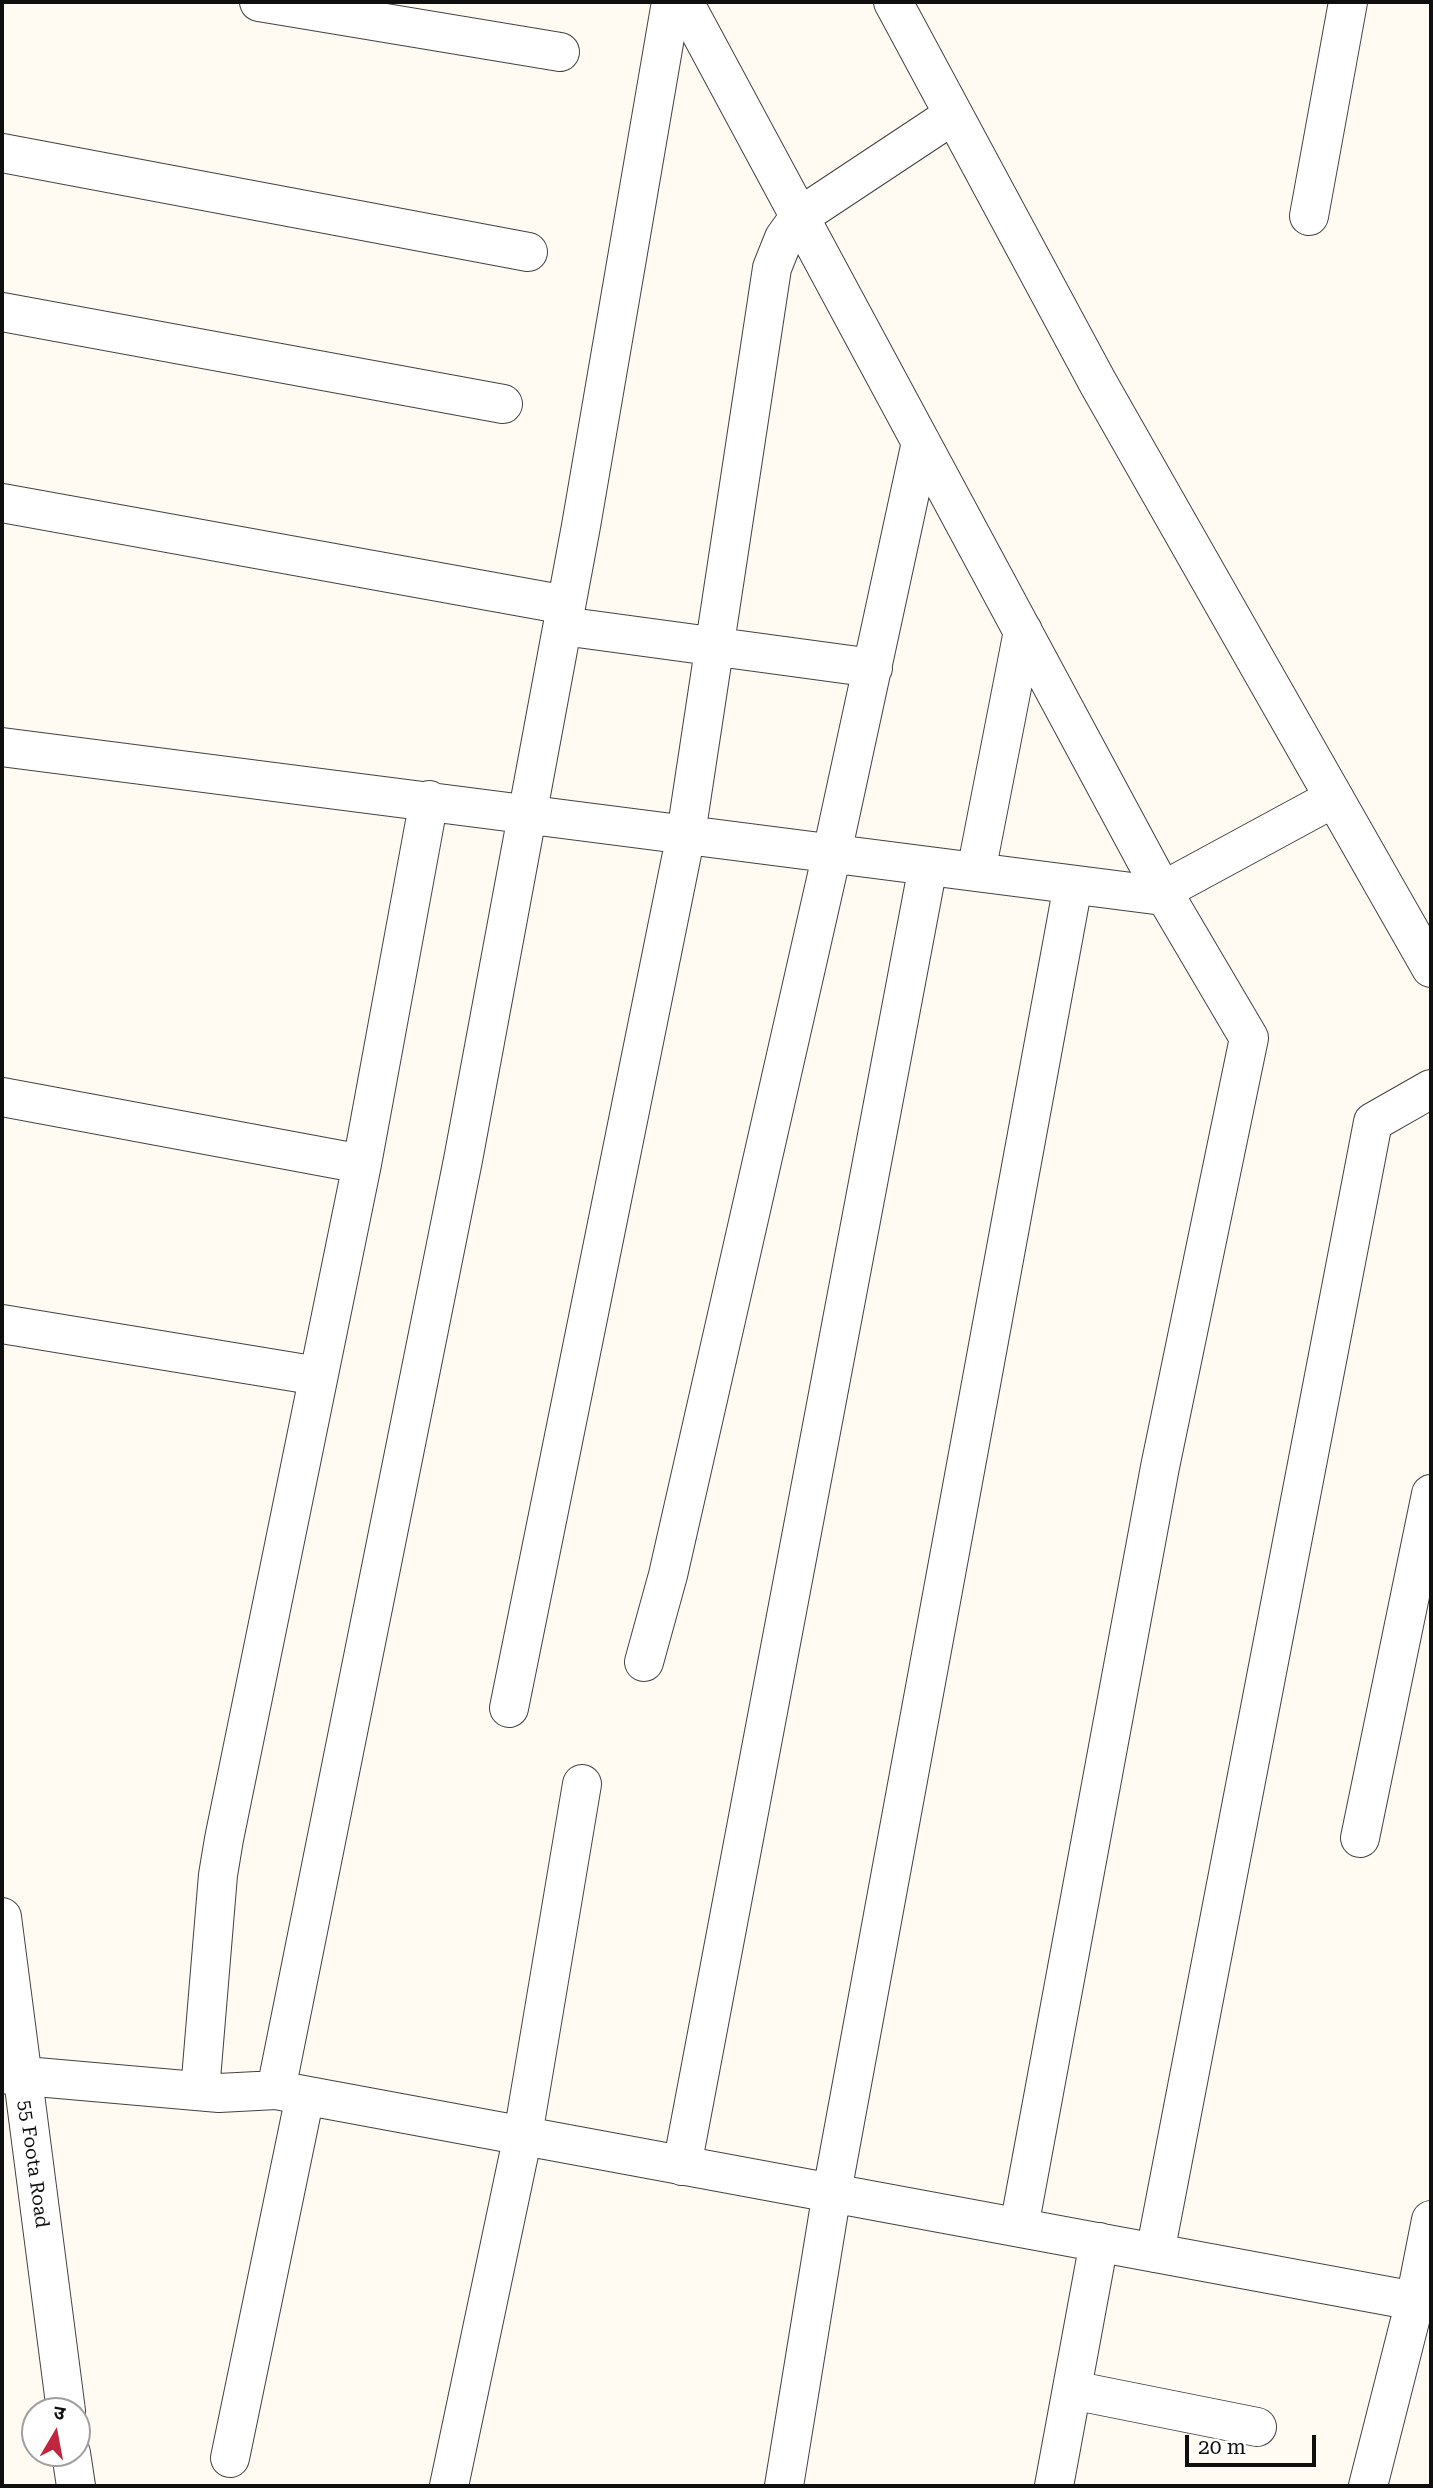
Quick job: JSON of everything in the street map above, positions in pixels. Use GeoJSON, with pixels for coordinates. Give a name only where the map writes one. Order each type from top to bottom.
{"type":"FeatureCollection","features":[{"type":"Feature","properties":{"kind":"street"},"geometry":{"type":"LineString","coordinates":[[259,2],[406,14],[560,52]]}},
{"type":"Feature","properties":{"kind":"street"},"geometry":{"type":"LineString","coordinates":[[230,2458],[291,2093],[565,615],[671,2]]}},
{"type":"Feature","properties":{"kind":"street"},"geometry":{"type":"LineString","coordinates":[[684,2],[1163,892],[1249,1038],[1160,1467],[1019,2227]]}},
{"type":"Feature","properties":{"kind":"street"},"geometry":{"type":"LineString","coordinates":[[892,2],[1098,383],[1431,968]]}},
{"type":"Feature","properties":{"kind":"street"},"geometry":{"type":"LineString","coordinates":[[1309,216],[1348,2]]}},
{"type":"Feature","properties":{"kind":"street"},"geometry":{"type":"LineString","coordinates":[[509,1708],[686,834],[772,268],[783,239],[799,217],[953,115]]}},
{"type":"Feature","properties":{"kind":"street"},"geometry":{"type":"LineString","coordinates":[[2,153],[528,252]]}},
{"type":"Feature","properties":{"kind":"street"},"geometry":{"type":"LineString","coordinates":[[2,312],[503,404]]}},
{"type":"Feature","properties":{"kind":"street"},"geometry":{"type":"LineString","coordinates":[[644,1662],[668,1576],[832,853],[921,442]]}},
{"type":"Feature","properties":{"kind":"street"},"geometry":{"type":"LineString","coordinates":[[2,503],[713,647],[873,668]]}},
{"type":"Feature","properties":{"kind":"street"},"geometry":{"type":"LineString","coordinates":[[976,872],[1023,631]]}},
{"type":"Feature","properties":{"kind":"street"},"geometry":{"type":"LineString","coordinates":[[2,747],[1155,895],[1334,798]]}},
{"type":"Feature","properties":{"kind":"street"},"geometry":{"type":"LineString","coordinates":[[200,2091],[218,1875],[362,1164],[429,800]]}},
{"type":"Feature","properties":{"kind":"street"},"geometry":{"type":"LineString","coordinates":[[682,2166],[928,866]]}},
{"type":"Feature","properties":{"kind":"street"},"geometry":{"type":"LineString","coordinates":[[784,2486],[832,2192],[1073,885]]}},
{"type":"Feature","properties":{"kind":"street"},"geometry":{"type":"LineString","coordinates":[[1154,2253],[1373,1122],[1431,1089]]}},
{"type":"Feature","properties":{"kind":"street"},"geometry":{"type":"LineString","coordinates":[[2,1097],[362,1164]]}},
{"type":"Feature","properties":{"kind":"street"},"geometry":{"type":"LineString","coordinates":[[2,1324],[318,1377]]}},
{"type":"Feature","properties":{"kind":"street"},"geometry":{"type":"LineString","coordinates":[[1360,1838],[1431,1494]]}},
{"type":"Feature","properties":{"kind":"street"},"geometry":{"type":"LineString","coordinates":[[449,2486],[523,2135],[582,1784]]}},
{"type":"Feature","properties":{"kind":"street","name":"55 Foota Road"},"geometry":{"type":"LineString","coordinates":[[2,1917],[12,2075],[64,2397]]}},
{"type":"Feature","properties":{"kind":"street"},"geometry":{"type":"LineString","coordinates":[[12,2075],[200,2091],[291,2093],[1423,2302]]}},
{"type":"Feature","properties":{"kind":"street"},"geometry":{"type":"LineString","coordinates":[[1368,2486],[1423,2302],[1431,2220]]}},
{"type":"Feature","properties":{"kind":"street"},"geometry":{"type":"LineString","coordinates":[[1054,2486],[1099,2242]]}},
{"type":"Feature","properties":{"kind":"street"},"geometry":{"type":"LineString","coordinates":[[1072,2390],[1257,2427]]}},
{"type":"Feature","properties":{"kind":"street"},"geometry":{"type":"LineString","coordinates":[[73,2467],[76,2486]]}}]}
